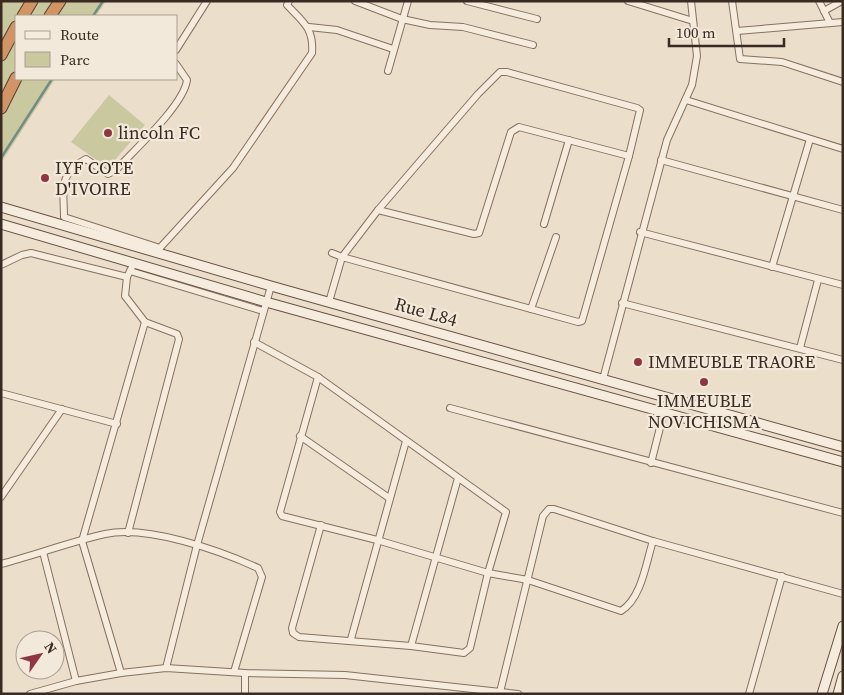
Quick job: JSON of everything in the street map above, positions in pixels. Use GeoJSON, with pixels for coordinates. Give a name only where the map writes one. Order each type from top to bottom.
{"type":"FeatureCollection","features":[{"type":"Feature","properties":{"kind":"highway"},"geometry":{"type":"LineString","coordinates":[[24,15],[32,1]]}},
{"type":"Feature","properties":{"kind":"highway"},"geometry":{"type":"LineString","coordinates":[[51,15],[60,1]]}},
{"type":"Feature","properties":{"kind":"highway"},"geometry":{"type":"LineString","coordinates":[[1,55],[15,29]]}},
{"type":"Feature","properties":{"kind":"highway"},"geometry":{"type":"LineString","coordinates":[[1,108],[15,80]]}},
{"type":"Feature","properties":{"kind":"main road","name":"Rue L84"},"geometry":{"type":"LineString","coordinates":[[1,207],[158,251],[271,286],[843,447]]}},
{"type":"Feature","properties":{"kind":"main road","name":"Rue L84"},"geometry":{"type":"LineString","coordinates":[[1,224],[130,270],[266,302],[843,462]]}},
{"type":"Feature","properties":{"kind":"main road"},"geometry":{"type":"LineString","coordinates":[[575,388],[580,372]]}},
{"type":"Feature","properties":{"kind":"main road"},"geometry":{"type":"LineString","coordinates":[[822,694],[843,626]]}},
{"type":"Feature","properties":{"kind":"main road"},"geometry":{"type":"LineString","coordinates":[[838,694],[843,676]]}},
{"type":"Feature","properties":{"kind":"street"},"geometry":{"type":"LineString","coordinates":[[178,47],[207,1]]}},
{"type":"Feature","properties":{"kind":"street"},"geometry":{"type":"LineString","coordinates":[[178,67],[187,80],[186,86],[169,113],[116,170],[108,174],[86,159],[74,165],[66,178],[62,197],[64,217],[158,251],[233,168],[312,54],[313,41],[309,27],[287,5],[289,1]]}},
{"type":"Feature","properties":{"kind":"street"},"geometry":{"type":"LineString","coordinates":[[355,1],[402,19],[430,25],[463,27],[533,45]]}},
{"type":"Feature","properties":{"kind":"street"},"geometry":{"type":"LineString","coordinates":[[388,70],[408,1]]}},
{"type":"Feature","properties":{"kind":"street"},"geometry":{"type":"LineString","coordinates":[[467,1],[537,19]]}},
{"type":"Feature","properties":{"kind":"street"},"geometry":{"type":"LineString","coordinates":[[628,1],[693,21]]}},
{"type":"Feature","properties":{"kind":"street"},"geometry":{"type":"LineString","coordinates":[[603,378],[640,232],[661,160],[673,124],[692,85],[697,56],[691,1]]}},
{"type":"Feature","properties":{"kind":"street"},"geometry":{"type":"LineString","coordinates":[[732,1],[740,59],[782,62],[843,82]]}},
{"type":"Feature","properties":{"kind":"street"},"geometry":{"type":"LineString","coordinates":[[819,1],[830,23]]}},
{"type":"Feature","properties":{"kind":"street"},"geometry":{"type":"LineString","coordinates":[[824,11],[842,1]]}},
{"type":"Feature","properties":{"kind":"street"},"geometry":{"type":"LineString","coordinates":[[737,30],[843,22]]}},
{"type":"Feature","properties":{"kind":"street"},"geometry":{"type":"LineString","coordinates":[[309,27],[337,30],[393,49]]}},
{"type":"Feature","properties":{"kind":"street"},"geometry":{"type":"LineString","coordinates":[[329,302],[342,257],[378,210],[478,94],[500,72],[507,72],[638,108],[640,114],[585,318],[578,322],[342,257],[332,253]]}},
{"type":"Feature","properties":{"kind":"street"},"geometry":{"type":"LineString","coordinates":[[686,100],[843,149]]}},
{"type":"Feature","properties":{"kind":"street"},"geometry":{"type":"LineString","coordinates":[[378,210],[474,234],[479,233],[514,128],[519,127],[629,156]]}},
{"type":"Feature","properties":{"kind":"street"},"geometry":{"type":"LineString","coordinates":[[772,267],[810,139]]}},
{"type":"Feature","properties":{"kind":"street"},"geometry":{"type":"LineString","coordinates":[[544,224],[569,140]]}},
{"type":"Feature","properties":{"kind":"street"},"geometry":{"type":"LineString","coordinates":[[661,160],[843,210]]}},
{"type":"Feature","properties":{"kind":"street"},"geometry":{"type":"LineString","coordinates":[[640,232],[843,285]]}},
{"type":"Feature","properties":{"kind":"street"},"geometry":{"type":"LineString","coordinates":[[531,309],[556,237]]}},
{"type":"Feature","properties":{"kind":"street"},"geometry":{"type":"LineString","coordinates":[[1,265],[22,255],[32,253],[130,270],[263,311]]}},
{"type":"Feature","properties":{"kind":"street"},"geometry":{"type":"LineString","coordinates":[[128,532],[179,339],[177,334],[145,322],[126,296],[130,270]]}},
{"type":"Feature","properties":{"kind":"street"},"geometry":{"type":"LineString","coordinates":[[800,348],[818,280]]}},
{"type":"Feature","properties":{"kind":"street"},"geometry":{"type":"LineString","coordinates":[[166,668],[197,545],[271,286]]}},
{"type":"Feature","properties":{"kind":"street"},"geometry":{"type":"LineString","coordinates":[[622,303],[843,360]]}},
{"type":"Feature","properties":{"kind":"street"},"geometry":{"type":"LineString","coordinates":[[121,672],[82,541],[145,322]]}},
{"type":"Feature","properties":{"kind":"street"},"geometry":{"type":"LineString","coordinates":[[254,342],[318,376],[506,512],[468,652],[299,636],[293,633],[292,628],[321,525]]}},
{"type":"Feature","properties":{"kind":"street"},"geometry":{"type":"LineString","coordinates":[[318,376],[280,512],[282,516],[377,540],[488,573],[528,580],[621,611],[629,606],[635,597],[654,541]]}},
{"type":"Feature","properties":{"kind":"street"},"geometry":{"type":"LineString","coordinates":[[1,393],[117,424]]}},
{"type":"Feature","properties":{"kind":"street"},"geometry":{"type":"LineString","coordinates":[[450,408],[843,513]]}},
{"type":"Feature","properties":{"kind":"street"},"geometry":{"type":"LineString","coordinates":[[1,497],[62,409]]}},
{"type":"Feature","properties":{"kind":"street"},"geometry":{"type":"LineString","coordinates":[[651,463],[664,412]]}},
{"type":"Feature","properties":{"kind":"street"},"geometry":{"type":"LineString","coordinates":[[300,436],[389,498]]}},
{"type":"Feature","properties":{"kind":"street"},"geometry":{"type":"LineString","coordinates":[[351,640],[377,540],[406,441]]}},
{"type":"Feature","properties":{"kind":"street"},"geometry":{"type":"LineString","coordinates":[[410,646],[458,478]]}},
{"type":"Feature","properties":{"kind":"street"},"geometry":{"type":"LineString","coordinates":[[500,692],[543,516],[549,509],[554,508],[654,541],[843,594]]}},
{"type":"Feature","properties":{"kind":"street"},"geometry":{"type":"LineString","coordinates":[[1,564],[106,534],[128,532],[197,545],[258,568],[262,577],[234,672]]}},
{"type":"Feature","properties":{"kind":"street"},"geometry":{"type":"LineString","coordinates":[[43,552],[76,681]]}},
{"type":"Feature","properties":{"kind":"street"},"geometry":{"type":"LineString","coordinates":[[749,694],[782,576]]}},
{"type":"Feature","properties":{"kind":"street"},"geometry":{"type":"LineString","coordinates":[[30,694],[76,681],[121,672],[166,668],[245,673],[345,675],[518,694]]}},
{"type":"Feature","properties":{"kind":"street"},"geometry":{"type":"LineString","coordinates":[[245,673],[245,694]]}},
{"type":"Feature","properties":{"kind":"green space"},"geometry":{"type":"Polygon","coordinates":[[[1,1],[106,1],[97,15],[15,15],[15,80],[54,80],[1,163],[1,1]]]}},
{"type":"Feature","properties":{"kind":"green space","name":"lincoln FC"},"geometry":{"type":"Polygon","coordinates":[[[109,95],[145,125],[108,168],[71,142],[109,95]]]}},
{"type":"Feature","properties":{"kind":"waterway"},"geometry":{"type":"LineString","coordinates":[[94,15],[103,1]]}},
{"type":"Feature","properties":{"kind":"waterway"},"geometry":{"type":"LineString","coordinates":[[1,158],[51,80]]}},
{"type":"Feature","properties":{"kind":"place","name":"lincoln FC"},"geometry":{"type":"Point","coordinates":[108,133]}},
{"type":"Feature","properties":{"kind":"place","name":"IYF COTE D'IVOIRE"},"geometry":{"type":"Point","coordinates":[45,178]}},
{"type":"Feature","properties":{"kind":"place","name":"IMMEUBLE TRAORE"},"geometry":{"type":"Point","coordinates":[638,362]}},
{"type":"Feature","properties":{"kind":"place","name":"IMMEUBLE NOVICHISMA"},"geometry":{"type":"Point","coordinates":[704,382]}}]}
